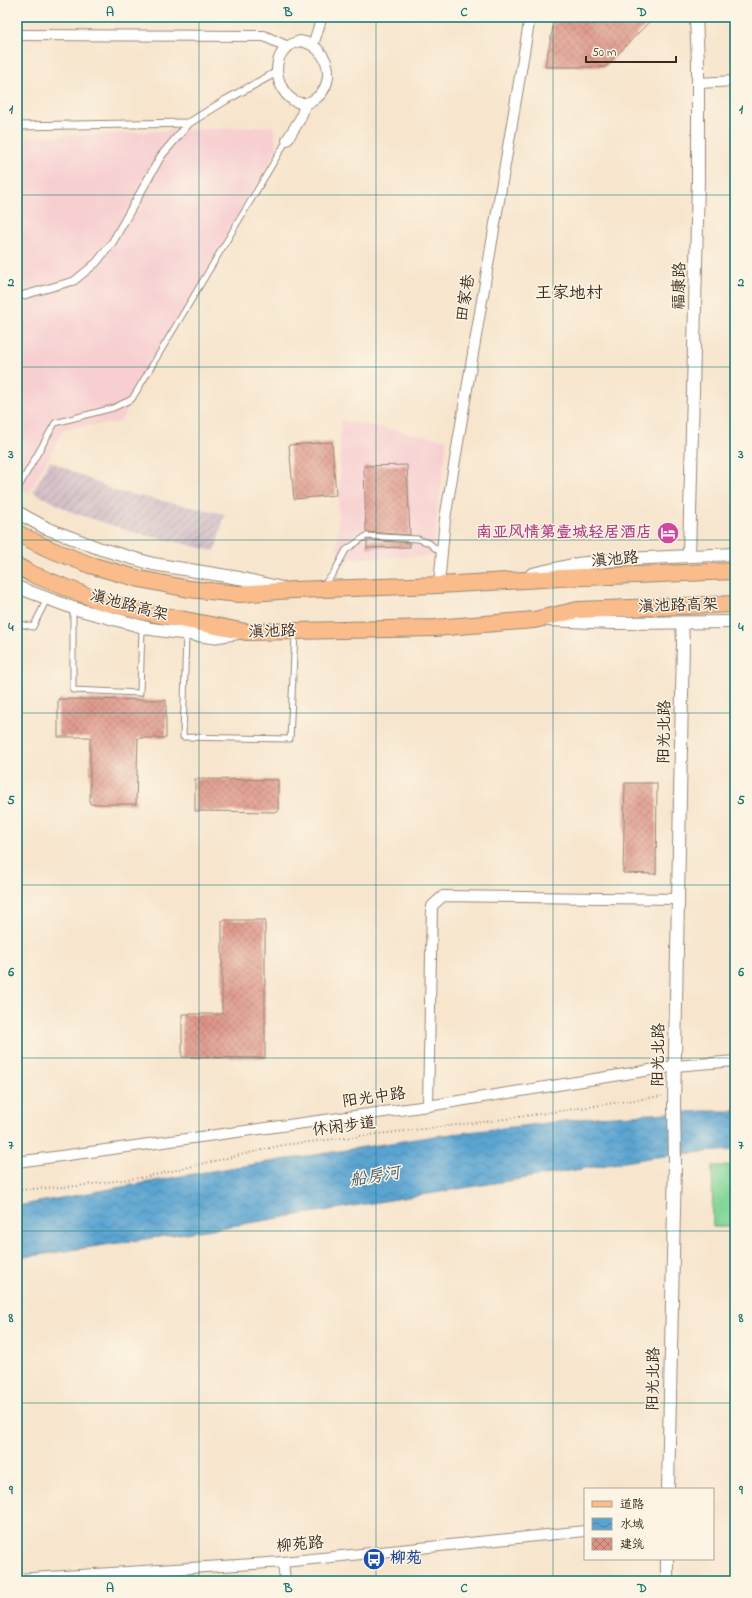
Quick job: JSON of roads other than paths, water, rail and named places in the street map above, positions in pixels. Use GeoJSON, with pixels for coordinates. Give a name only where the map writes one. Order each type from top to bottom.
{"type":"FeatureCollection","features":[{"type":"Feature","properties":{"kind":"main road","name":"滇池路高架"},"geometry":{"type":"LineString","coordinates":[[17,533],[47,548],[90,565],[140,579],[189,588],[240,594]]}},
{"type":"Feature","properties":{"kind":"main road","name":"滇池路高架"},"geometry":{"type":"LineString","coordinates":[[17,566],[32,574],[100,600],[145,612],[246,632]]}},
{"type":"Feature","properties":{"kind":"main road","name":"滇池路高架"},"geometry":{"type":"LineString","coordinates":[[621,575],[735,571]]}},
{"type":"Feature","properties":{"kind":"main road","name":"滇池路"},"geometry":{"type":"LineString","coordinates":[[240,594],[293,590],[439,585],[621,575]]}},
{"type":"Feature","properties":{"kind":"main road","name":"滇池路高架"},"geometry":{"type":"LineString","coordinates":[[622,608],[735,604]]}},
{"type":"Feature","properties":{"kind":"main road","name":"滇池路"},"geometry":{"type":"LineString","coordinates":[[246,632],[435,628],[534,620],[578,610],[622,608]]}},
{"type":"Feature","properties":{"kind":"street"},"geometry":{"type":"LineString","coordinates":[[313,45],[320,23],[318,17]]}},
{"type":"Feature","properties":{"kind":"street","name":"田家巷"},"geometry":{"type":"LineString","coordinates":[[439,585],[444,519],[530,17]]}},
{"type":"Feature","properties":{"kind":"street","name":"福康路"},"geometry":{"type":"LineString","coordinates":[[689,556],[696,271],[698,83],[696,17]]}},
{"type":"Feature","properties":{"kind":"street"},"geometry":{"type":"LineString","coordinates":[[17,35],[264,36],[288,47]]}},
{"type":"Feature","properties":{"kind":"street"},"geometry":{"type":"LineString","coordinates":[[300,41],[313,45],[319,50],[326,61],[328,75],[327,83],[319,96],[312,101],[306,103],[297,102],[285,93],[280,86],[277,72],[279,58],[288,47],[294,43],[300,41]]}},
{"type":"Feature","properties":{"kind":"street"},"geometry":{"type":"LineString","coordinates":[[17,297],[74,281],[96,263],[112,243],[162,156],[190,123],[226,100],[277,72]]}},
{"type":"Feature","properties":{"kind":"street"},"geometry":{"type":"LineString","coordinates":[[698,83],[735,81]]}},
{"type":"Feature","properties":{"kind":"street"},"geometry":{"type":"LineString","coordinates":[[287,140],[300,119],[306,103]]}},
{"type":"Feature","properties":{"kind":"street"},"geometry":{"type":"LineString","coordinates":[[17,126],[190,123]]}},
{"type":"Feature","properties":{"kind":"street","name":"滇池路"},"geometry":{"type":"LineString","coordinates":[[17,512],[46,528],[100,549],[153,564],[239,578],[293,590]]}},
{"type":"Feature","properties":{"kind":"street","name":"滇池路"},"geometry":{"type":"LineString","coordinates":[[498,582],[577,564],[626,559],[735,554]]}},
{"type":"Feature","properties":{"kind":"street","name":"滇池路"},"geometry":{"type":"LineString","coordinates":[[17,587],[73,608],[142,627],[212,637],[246,632]]}},
{"type":"Feature","properties":{"kind":"street","name":"滇池路"},"geometry":{"type":"LineString","coordinates":[[534,620],[613,623],[735,622]]}},
{"type":"Feature","properties":{"kind":"street","name":"阳光北路"},"geometry":{"type":"LineString","coordinates":[[668,1488],[675,1163],[674,1100],[679,899],[683,643],[682,622]]}},
{"type":"Feature","properties":{"kind":"street"},"geometry":{"type":"LineString","coordinates":[[428,1106],[432,906],[444,896],[679,899]]}},
{"type":"Feature","properties":{"kind":"street","name":"阳光中路"},"geometry":{"type":"LineString","coordinates":[[17,1162],[428,1106],[675,1066],[735,1061]]}},
{"type":"Feature","properties":{"kind":"street","name":"柳苑路"},"geometry":{"type":"LineString","coordinates":[[17,1579],[64,1578],[283,1562],[584,1531]]}},
{"type":"Feature","properties":{"kind":"street"},"geometry":{"type":"LineString","coordinates":[[667,1560],[667,1581]]}},
{"type":"Feature","properties":{"kind":"street"},"geometry":{"type":"LineString","coordinates":[[283,1562],[285,1581]]}},
{"type":"Feature","properties":{"kind":"lane"},"geometry":{"type":"LineString","coordinates":[[17,490],[55,423],[113,408],[132,399],[287,140]]}},
{"type":"Feature","properties":{"kind":"lane"},"geometry":{"type":"LineString","coordinates":[[319,589],[333,574],[346,550],[366,536],[418,539],[430,543],[441,552]]}},
{"type":"Feature","properties":{"kind":"lane"},"geometry":{"type":"LineString","coordinates":[[17,623],[33,627],[48,598]]}},
{"type":"Feature","properties":{"kind":"lane"},"geometry":{"type":"LineString","coordinates":[[73,608],[74,690],[140,693],[142,627]]}},
{"type":"Feature","properties":{"kind":"lane"},"geometry":{"type":"LineString","coordinates":[[186,634],[183,737],[290,739],[296,631]]}},
{"type":"Feature","properties":{"kind":"water","name":"船房河"},"geometry":{"type":"Polygon","coordinates":[[[703,1111],[735,1111],[735,1150],[649,1158],[206,1230],[17,1258],[17,1206],[199,1173],[435,1136],[597,1117],[703,1111]]]}},
{"type":"Feature","properties":{"kind":"place","name":"南亚风情第壹城轻居酒店"},"geometry":{"type":"Point","coordinates":[668,533]}},
{"type":"Feature","properties":{"kind":"place","name":"柳苑"},"geometry":{"type":"Point","coordinates":[374,1559]}},
{"type":"Feature","properties":{"kind":"district","name":"王家地村"},"geometry":{"type":"Point","coordinates":[569,293]}}]}
